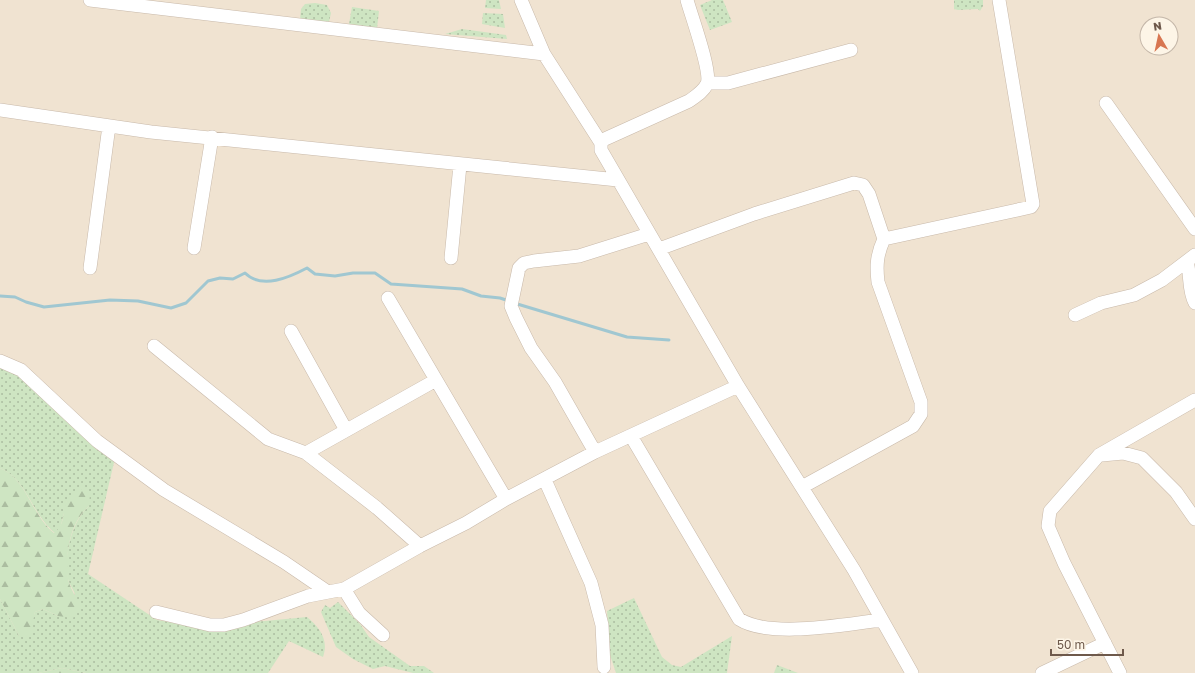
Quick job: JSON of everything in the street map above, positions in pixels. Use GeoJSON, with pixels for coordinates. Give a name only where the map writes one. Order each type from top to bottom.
{"type":"FeatureCollection","features":[{"type":"Feature","properties":{"kind":"street"},"geometry":{"type":"LineString","coordinates":[[90,0],[544,54]]}},
{"type":"Feature","properties":{"kind":"street"},"geometry":{"type":"LineString","coordinates":[[521,0],[544,54],[601,143],[601,150],[738,386],[854,570],[912,673]]}},
{"type":"Feature","properties":{"kind":"street"},"geometry":{"type":"LineString","coordinates":[[601,143],[605,139],[689,101],[701,92],[708,83],[708,70],[687,0]]}},
{"type":"Feature","properties":{"kind":"street"},"geometry":{"type":"LineString","coordinates":[[884,239],[1031,207],[1033,204],[999,0]]}},
{"type":"Feature","properties":{"kind":"street"},"geometry":{"type":"LineString","coordinates":[[708,83],[728,83],[851,50]]}},
{"type":"Feature","properties":{"kind":"street"},"geometry":{"type":"LineString","coordinates":[[1106,103],[1195,229]]}},
{"type":"Feature","properties":{"kind":"street"},"geometry":{"type":"LineString","coordinates":[[0,113],[460,165],[618,180]]}},
{"type":"Feature","properties":{"kind":"street"},"geometry":{"type":"LineString","coordinates":[[90,268],[109,126]]}},
{"type":"Feature","properties":{"kind":"street"},"geometry":{"type":"LineString","coordinates":[[194,248],[212,137]]}},
{"type":"Feature","properties":{"kind":"street"},"geometry":{"type":"LineString","coordinates":[[451,258],[460,165]]}},
{"type":"Feature","properties":{"kind":"street"},"geometry":{"type":"LineString","coordinates":[[659,249],[754,214],[854,183],[863,185],[869,194],[884,239],[878,252],[876,266],[878,282],[921,402],[921,414],[913,426],[802,487]]}},
{"type":"Feature","properties":{"kind":"street"},"geometry":{"type":"LineString","coordinates":[[595,452],[555,382],[531,348],[512,303],[518,268],[524,264],[579,256],[649,234]]}},
{"type":"Feature","properties":{"kind":"street"},"geometry":{"type":"LineString","coordinates":[[1191,258],[1190,286],[1195,303]]}},
{"type":"Feature","properties":{"kind":"street"},"geometry":{"type":"LineString","coordinates":[[1075,314],[1101,303],[1134,294],[1162,280],[1191,258]]}},
{"type":"Feature","properties":{"kind":"street"},"geometry":{"type":"LineString","coordinates":[[388,298],[506,499]]}},
{"type":"Feature","properties":{"kind":"street"},"geometry":{"type":"LineString","coordinates":[[291,331],[346,430]]}},
{"type":"Feature","properties":{"kind":"street"},"geometry":{"type":"LineString","coordinates":[[154,346],[268,439],[306,453],[377,508],[420,546]]}},
{"type":"Feature","properties":{"kind":"street"},"geometry":{"type":"LineString","coordinates":[[0,361],[21,370],[97,441],[164,490],[284,562],[328,592]]}},
{"type":"Feature","properties":{"kind":"street"},"geometry":{"type":"LineString","coordinates":[[306,453],[436,380]]}},
{"type":"Feature","properties":{"kind":"street"},"geometry":{"type":"LineString","coordinates":[[156,612],[210,625],[224,625],[243,620],[308,596],[344,589],[420,546],[466,523],[506,499],[595,452],[738,386]]}},
{"type":"Feature","properties":{"kind":"street"},"geometry":{"type":"LineString","coordinates":[[1120,673],[1064,563],[1048,526],[1050,511],[1099,455],[1195,400]]}},
{"type":"Feature","properties":{"kind":"street"},"geometry":{"type":"LineString","coordinates":[[631,436],[739,619],[758,626],[774,629],[794,629],[882,620]]}},
{"type":"Feature","properties":{"kind":"street"},"geometry":{"type":"LineString","coordinates":[[1099,455],[1123,453],[1142,458],[1176,492],[1195,519]]}},
{"type":"Feature","properties":{"kind":"street"},"geometry":{"type":"LineString","coordinates":[[544,480],[591,583],[602,625],[604,667]]}},
{"type":"Feature","properties":{"kind":"street"},"geometry":{"type":"LineString","coordinates":[[344,589],[359,613],[382,635]]}},
{"type":"Feature","properties":{"kind":"street"},"geometry":{"type":"LineString","coordinates":[[1042,673],[1105,643]]}},
{"type":"Feature","properties":{"kind":"shaded area"},"geometry":{"type":"Polygon","coordinates":[[[0,0],[1195,0],[1195,673],[0,673],[0,0]]]}},
{"type":"Feature","properties":{"kind":"green space"},"geometry":{"type":"Polygon","coordinates":[[[486,0],[499,0],[501,9],[485,8],[486,0]]]}},
{"type":"Feature","properties":{"kind":"green space"},"geometry":{"type":"Polygon","coordinates":[[[712,0],[723,0],[732,22],[710,30],[700,5],[712,0]]]}},
{"type":"Feature","properties":{"kind":"green space"},"geometry":{"type":"Polygon","coordinates":[[[954,0],[983,0],[983,6],[980,11],[978,9],[958,10],[954,9],[954,0]]]}},
{"type":"Feature","properties":{"kind":"green space"},"geometry":{"type":"Polygon","coordinates":[[[315,3],[327,5],[331,13],[329,22],[300,20],[301,9],[305,4],[315,3]]]}},
{"type":"Feature","properties":{"kind":"green space"},"geometry":{"type":"Polygon","coordinates":[[[352,7],[379,11],[377,28],[349,24],[352,7]]]}},
{"type":"Feature","properties":{"kind":"green space"},"geometry":{"type":"Polygon","coordinates":[[[483,13],[503,14],[505,28],[482,24],[483,13]]]}},
{"type":"Feature","properties":{"kind":"green space"},"geometry":{"type":"Polygon","coordinates":[[[462,29],[506,35],[507,39],[445,34],[462,29]]]}},
{"type":"Feature","properties":{"kind":"green space"},"geometry":{"type":"Polygon","coordinates":[[[0,366],[6,366],[115,458],[88,574],[157,620],[200,627],[307,617],[319,630],[324,640],[325,651],[323,657],[289,641],[268,673],[86,673],[62,668],[38,673],[0,673],[0,599],[19,636],[32,621],[35,612],[43,609],[58,616],[75,594],[68,579],[68,550],[70,540],[78,520],[89,506],[67,501],[60,529],[55,533],[40,517],[17,480],[0,468],[0,366]]]}},
{"type":"Feature","properties":{"kind":"green space"},"geometry":{"type":"Polygon","coordinates":[[[0,468],[17,480],[46,526],[54,533],[62,522],[69,498],[84,488],[90,493],[89,506],[77,521],[73,529],[67,559],[67,569],[71,589],[80,607],[73,618],[58,616],[43,609],[35,612],[30,635],[19,636],[0,599],[0,468]]]}},
{"type":"Feature","properties":{"kind":"green space"},"geometry":{"type":"Polygon","coordinates":[[[634,598],[662,657],[672,665],[681,667],[732,636],[727,673],[616,673],[610,655],[607,611],[634,598]]]}},
{"type":"Feature","properties":{"kind":"green space"},"geometry":{"type":"Polygon","coordinates":[[[338,602],[360,624],[369,637],[410,666],[424,666],[434,673],[413,673],[385,666],[373,669],[353,659],[336,647],[321,612],[325,605],[330,608],[338,602]]]}},
{"type":"Feature","properties":{"kind":"green space"},"geometry":{"type":"Polygon","coordinates":[[[777,665],[798,673],[774,673],[777,665]]]}},
{"type":"Feature","properties":{"kind":"green space"},"geometry":{"type":"Polygon","coordinates":[[[62,668],[86,673],[38,673],[62,668]]]}},
{"type":"Feature","properties":{"kind":"waterway"},"geometry":{"type":"LineString","coordinates":[[0,296],[15,297],[44,307],[110,300],[138,301],[171,308],[186,303],[208,281],[220,278],[233,279],[245,273],[259,281],[276,280],[293,275],[307,268],[315,274],[335,276],[353,273],[375,273],[391,284],[462,289],[481,296],[500,298],[509,301]]}},
{"type":"Feature","properties":{"kind":"waterway"},"geometry":{"type":"LineString","coordinates":[[514,303],[627,337],[669,340]]}}]}
